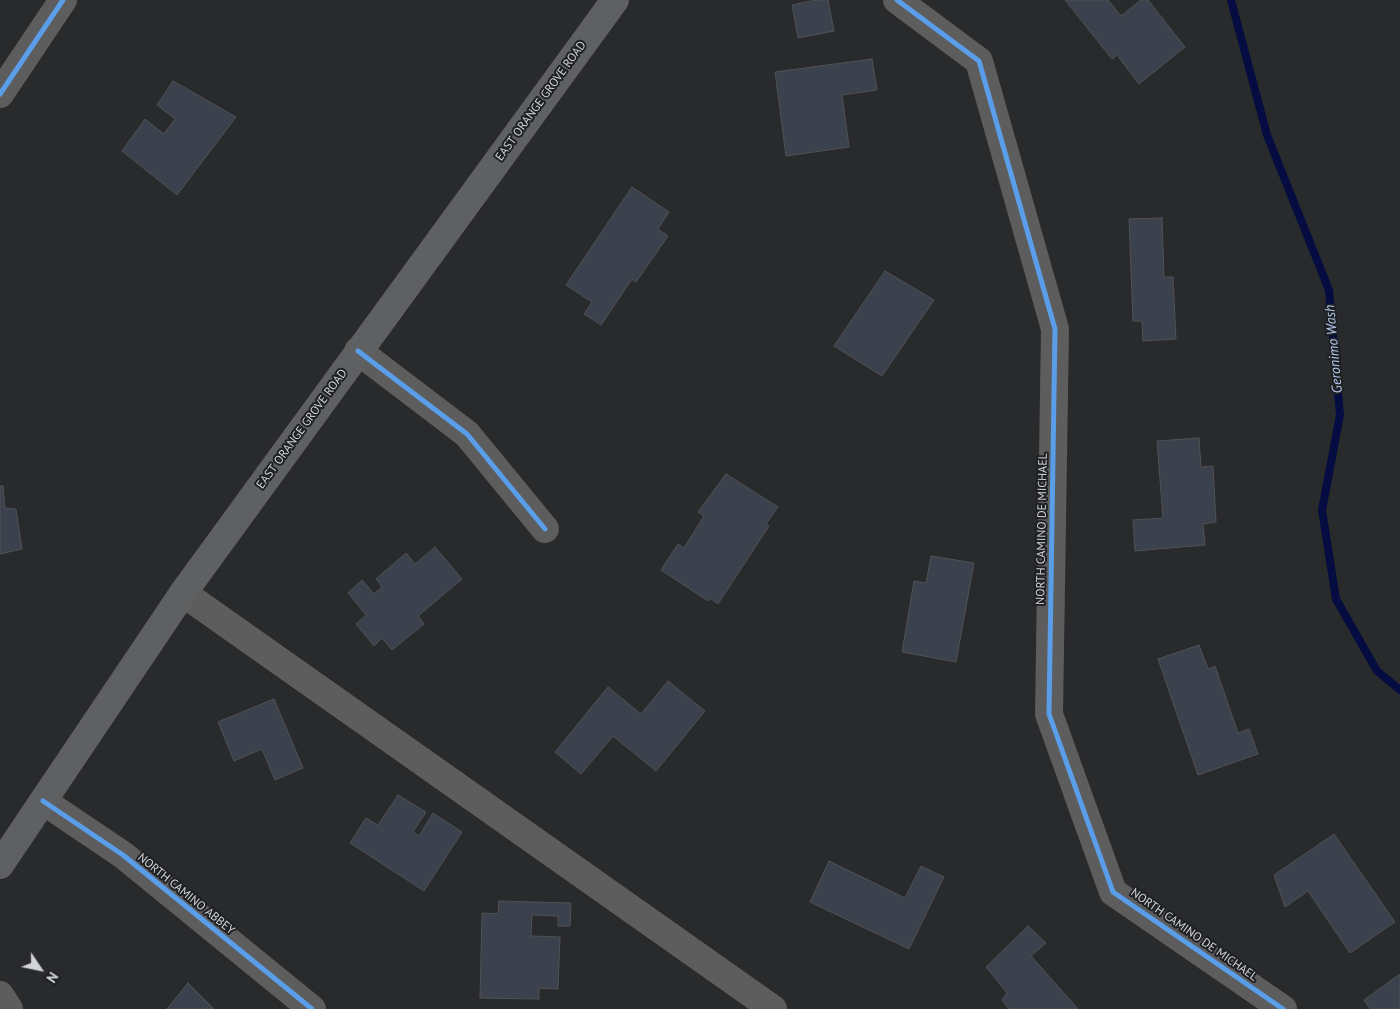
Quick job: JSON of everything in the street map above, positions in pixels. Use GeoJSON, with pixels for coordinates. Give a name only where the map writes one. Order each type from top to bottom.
{"type":"FeatureCollection","features":[{"type":"Feature","properties":{"kind":"main road","name":"EAST ORANGE GROVE ROAD"},"geometry":{"type":"LineString","coordinates":[[0,865],[183,593],[615,0]]}},
{"type":"Feature","properties":{"kind":"street"},"geometry":{"type":"LineString","coordinates":[[3,82],[63,0]]}},
{"type":"Feature","properties":{"kind":"street","name":"NORTH CAMINO DE MICHAEL"},"geometry":{"type":"LineString","coordinates":[[898,0],[979,61],[1055,329],[1049,714],[1113,892],[1283,1009]]}},
{"type":"Feature","properties":{"kind":"street"},"geometry":{"type":"LineString","coordinates":[[358,351],[466,434],[545,529]]}},
{"type":"Feature","properties":{"kind":"street"},"geometry":{"type":"LineString","coordinates":[[183,593],[773,1009]]}},
{"type":"Feature","properties":{"kind":"street","name":"NORTH CAMINO ABBEY"},"geometry":{"type":"LineString","coordinates":[[43,801],[123,855],[312,1009]]}},
{"type":"Feature","properties":{"kind":"street"},"geometry":{"type":"LineString","coordinates":[[0,995],[9,1009]]}},
{"type":"Feature","properties":{"kind":"building"},"geometry":{"type":"Polygon","coordinates":[[[816,0],[828,0],[834,31],[798,38],[792,5],[816,0]]]}},
{"type":"Feature","properties":{"kind":"building"},"geometry":{"type":"Polygon","coordinates":[[[1065,0],[1108,0],[1121,16],[1141,0],[1148,0],[1185,47],[1139,84],[1117,55],[1112,59],[1065,0]]]}},
{"type":"Feature","properties":{"kind":"building"},"geometry":{"type":"Polygon","coordinates":[[[872,59],[877,90],[842,95],[849,147],[786,156],[775,72],[872,59]]]}},
{"type":"Feature","properties":{"kind":"building"},"geometry":{"type":"Polygon","coordinates":[[[173,81],[236,117],[177,195],[122,151],[145,119],[164,134],[175,119],[157,105],[173,81]]]}},
{"type":"Feature","properties":{"kind":"building"},"geometry":{"type":"Polygon","coordinates":[[[632,187],[669,212],[658,229],[668,236],[636,282],[632,279],[601,325],[584,314],[592,302],[566,285],[632,187]]]}},
{"type":"Feature","properties":{"kind":"building"},"geometry":{"type":"Polygon","coordinates":[[[1162,218],[1164,277],[1173,277],[1176,339],[1143,341],[1142,321],[1133,321],[1129,219],[1162,218]]]}},
{"type":"Feature","properties":{"kind":"building"},"geometry":{"type":"Polygon","coordinates":[[[885,271],[934,300],[882,376],[834,346],[885,271]]]}},
{"type":"Feature","properties":{"kind":"building"},"geometry":{"type":"Polygon","coordinates":[[[1199,438],[1201,467],[1213,466],[1216,522],[1203,524],[1205,545],[1135,551],[1133,520],[1163,518],[1157,441],[1199,438]]]}},
{"type":"Feature","properties":{"kind":"building"},"geometry":{"type":"Polygon","coordinates":[[[726,474],[778,507],[766,524],[769,526],[718,604],[710,598],[708,601],[661,570],[678,544],[684,548],[704,516],[698,512],[726,474]]]}},
{"type":"Feature","properties":{"kind":"building"},"geometry":{"type":"Polygon","coordinates":[[[0,486],[3,486],[5,508],[16,509],[22,549],[0,554],[0,486]]]}},
{"type":"Feature","properties":{"kind":"building"},"geometry":{"type":"Polygon","coordinates":[[[435,547],[462,579],[418,616],[424,624],[392,650],[382,638],[374,646],[356,624],[366,615],[348,593],[362,580],[374,594],[382,587],[376,579],[406,553],[415,564],[435,547]]]}},
{"type":"Feature","properties":{"kind":"building"},"geometry":{"type":"Polygon","coordinates":[[[931,556],[974,563],[956,662],[902,652],[914,581],[926,583],[931,556]]]}},
{"type":"Feature","properties":{"kind":"building"},"geometry":{"type":"Polygon","coordinates":[[[1199,645],[1208,669],[1215,666],[1238,733],[1249,729],[1258,754],[1198,775],[1158,659],[1199,645]]]}},
{"type":"Feature","properties":{"kind":"building"},"geometry":{"type":"Polygon","coordinates":[[[668,681],[705,711],[656,771],[613,736],[581,774],[555,752],[608,687],[641,714],[668,681]]]}},
{"type":"Feature","properties":{"kind":"building"},"geometry":{"type":"Polygon","coordinates":[[[274,699],[303,768],[275,780],[262,749],[234,761],[218,722],[274,699]]]}},
{"type":"Feature","properties":{"kind":"building"},"geometry":{"type":"Polygon","coordinates":[[[398,795],[426,812],[413,832],[419,836],[433,813],[462,832],[424,891],[350,843],[366,818],[378,825],[398,795]]]}},
{"type":"Feature","properties":{"kind":"building"},"geometry":{"type":"Polygon","coordinates":[[[1334,834],[1395,922],[1350,953],[1308,891],[1285,907],[1274,875],[1334,834]]]}},
{"type":"Feature","properties":{"kind":"building"},"geometry":{"type":"Polygon","coordinates":[[[829,861],[905,898],[921,866],[944,877],[909,949],[810,902],[829,861]]]}},
{"type":"Feature","properties":{"kind":"building"},"geometry":{"type":"Polygon","coordinates":[[[499,901],[571,903],[570,926],[558,926],[558,916],[532,915],[531,936],[560,937],[558,989],[539,988],[539,999],[480,998],[482,913],[498,914],[499,901]]]}},
{"type":"Feature","properties":{"kind":"building"},"geometry":{"type":"Polygon","coordinates":[[[1028,926],[1046,943],[1031,956],[1078,1009],[1009,1009],[1002,1000],[1007,993],[986,967],[1028,926]]]}},
{"type":"Feature","properties":{"kind":"building"},"geometry":{"type":"Polygon","coordinates":[[[1400,974],[1400,1009],[1370,1009],[1364,1000],[1400,974]]]}},
{"type":"Feature","properties":{"kind":"building"},"geometry":{"type":"Polygon","coordinates":[[[188,983],[214,1009],[167,1009],[188,983]]]}},
{"type":"Feature","properties":{"kind":"waterway","name":"Geronimo Wash"},"geometry":{"type":"LineString","coordinates":[[1231,0],[1267,135],[1329,290],[1340,415],[1322,510],[1336,599],[1377,671],[1400,690]]}},
{"type":"Feature","properties":{"kind":"cycle path"},"geometry":{"type":"LineString","coordinates":[[0,94],[63,0]]}},
{"type":"Feature","properties":{"kind":"cycle path"},"geometry":{"type":"LineString","coordinates":[[897,0],[979,61],[1055,329],[1049,714],[1113,892],[1283,1009]]}},
{"type":"Feature","properties":{"kind":"cycle path"},"geometry":{"type":"LineString","coordinates":[[358,351],[467,434],[545,529]]}},
{"type":"Feature","properties":{"kind":"cycle path"},"geometry":{"type":"LineString","coordinates":[[43,801],[123,855],[312,1009]]}}]}
